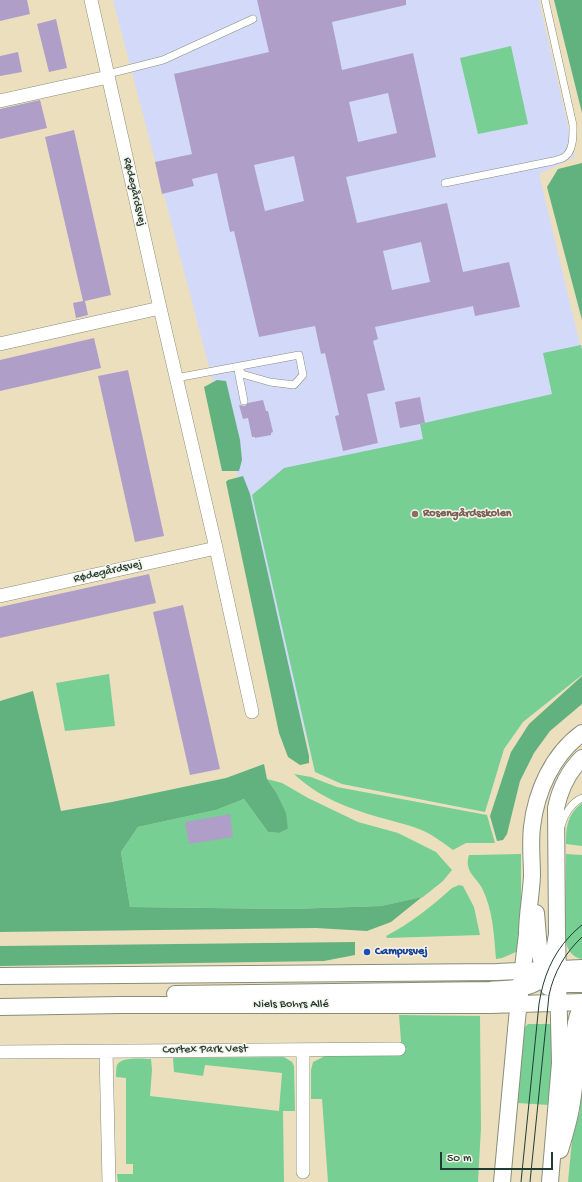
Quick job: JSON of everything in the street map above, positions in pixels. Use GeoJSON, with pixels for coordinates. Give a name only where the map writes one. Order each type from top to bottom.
{"type":"FeatureCollection","features":[{"type":"Feature","properties":{"kind":"street","name":"Rødegårdsvej"},"geometry":{"type":"LineString","coordinates":[[91,0],[252,712]]}},
{"type":"Feature","properties":{"kind":"street"},"geometry":{"type":"LineString","coordinates":[[0,102],[108,76]]}},
{"type":"Feature","properties":{"kind":"street"},"geometry":{"type":"LineString","coordinates":[[0,344],[160,308]]}},
{"type":"Feature","properties":{"kind":"street","name":"Rødegårdsvej"},"geometry":{"type":"LineString","coordinates":[[0,596],[216,548]]}},
{"type":"Feature","properties":{"kind":"street"},"geometry":{"type":"LineString","coordinates":[[550,1182],[567,1126],[572,1102],[577,1016],[540,951],[532,877],[532,828],[540,791],[547,774],[556,760],[575,738],[582,733]]}},
{"type":"Feature","properties":{"kind":"street"},"geometry":{"type":"LineString","coordinates":[[550,1182],[560,1063],[560,987],[557,934],[557,840],[555,820],[558,796],[572,768],[582,758]]}},
{"type":"Feature","properties":{"kind":"street"},"geometry":{"type":"LineString","coordinates":[[502,1182],[532,877]]}},
{"type":"Feature","properties":{"kind":"street","name":"Niels Bohrs Allé"},"geometry":{"type":"LineString","coordinates":[[0,1007],[121,1005],[519,1005],[560,987],[582,968]]}},
{"type":"Feature","properties":{"kind":"street","name":"Niels Bohrs Allé"},"geometry":{"type":"LineString","coordinates":[[0,976],[489,972],[523,970],[560,987]]}},
{"type":"Feature","properties":{"kind":"street"},"geometry":{"type":"LineString","coordinates":[[121,1005],[154,995],[490,990],[521,987],[534,984],[541,979],[560,987],[582,984]]}},
{"type":"Feature","properties":{"kind":"street","name":"Cortex Park Vest"},"geometry":{"type":"LineString","coordinates":[[0,1052],[399,1049]]}},
{"type":"Feature","properties":{"kind":"street"},"geometry":{"type":"LineString","coordinates":[[303,1050],[303,1175]]}},
{"type":"Feature","properties":{"kind":"street"},"geometry":{"type":"LineString","coordinates":[[106,1051],[109,1182]]}},
{"type":"Feature","properties":{"kind":"lane"},"geometry":{"type":"LineString","coordinates":[[446,183],[553,161],[564,157],[571,148],[574,137],[573,125],[545,0]]}},
{"type":"Feature","properties":{"kind":"lane"},"geometry":{"type":"LineString","coordinates":[[108,76],[163,60],[253,19]]}},
{"type":"Feature","properties":{"kind":"lane"},"geometry":{"type":"LineString","coordinates":[[176,378],[299,355],[303,375],[294,385],[270,382],[242,374],[238,367]]}},
{"type":"Feature","properties":{"kind":"lane"},"geometry":{"type":"LineString","coordinates":[[238,367],[244,401]]}},
{"type":"Feature","properties":{"kind":"lane"},"geometry":{"type":"LineString","coordinates":[[557,840],[562,822],[567,812],[572,804],[582,798]]}},
{"type":"Feature","properties":{"kind":"shaded area","name":"Rosengårdsskolen"},"geometry":{"type":"Polygon","coordinates":[[[113,0],[539,0],[575,157],[539,174],[582,353],[582,675],[523,722],[504,749],[485,812],[342,784],[315,772],[113,0]]]}},
{"type":"Feature","properties":{"kind":"green space"},"geometry":{"type":"Polygon","coordinates":[[[554,0],[582,0],[582,113],[554,0]]]}},
{"type":"Feature","properties":{"kind":"green space"},"geometry":{"type":"Polygon","coordinates":[[[511,46],[528,124],[478,134],[460,58],[511,46]]]}},
{"type":"Feature","properties":{"kind":"green space"},"geometry":{"type":"Polygon","coordinates":[[[582,163],[582,320],[547,187],[558,169],[582,163]]]}},
{"type":"Feature","properties":{"kind":"green space"},"geometry":{"type":"Polygon","coordinates":[[[581,345],[582,675],[523,722],[504,749],[485,812],[342,784],[315,772],[252,495],[284,468],[423,439],[420,424],[552,394],[543,353],[581,345]]]}},
{"type":"Feature","properties":{"kind":"green space"},"geometry":{"type":"Polygon","coordinates":[[[217,380],[226,381],[240,440],[242,460],[239,471],[222,471],[204,387],[217,380]]]}},
{"type":"Feature","properties":{"kind":"green space"},"geometry":{"type":"Polygon","coordinates":[[[243,476],[250,494],[309,756],[309,763],[300,765],[288,757],[279,733],[226,482],[228,480],[243,476]]]}},
{"type":"Feature","properties":{"kind":"green space"},"geometry":{"type":"Polygon","coordinates":[[[109,674],[115,726],[65,731],[56,683],[109,674]]]}},
{"type":"Feature","properties":{"kind":"green space"},"geometry":{"type":"Polygon","coordinates":[[[582,676],[582,704],[550,731],[534,753],[520,781],[507,834],[503,840],[497,841],[490,816],[511,752],[529,724],[582,676]]]}},
{"type":"Feature","properties":{"kind":"green space"},"geometry":{"type":"Polygon","coordinates":[[[33,691],[61,811],[226,778],[264,764],[267,779],[276,792],[286,813],[288,829],[279,833],[268,832],[244,799],[216,810],[138,827],[121,852],[130,907],[291,909],[381,906],[422,897],[391,922],[367,931],[316,928],[0,932],[0,701],[33,691]]]}},
{"type":"Feature","properties":{"kind":"green space"},"geometry":{"type":"Polygon","coordinates":[[[294,774],[311,777],[337,787],[487,815],[495,843],[466,843],[453,850],[424,831],[366,813],[333,800],[312,789],[294,774]]]}},
{"type":"Feature","properties":{"kind":"green space"},"geometry":{"type":"Polygon","coordinates":[[[267,779],[282,783],[308,798],[358,822],[398,833],[436,852],[452,870],[443,881],[423,897],[381,906],[291,909],[130,907],[121,852],[138,827],[216,810],[244,799],[268,832],[279,833],[288,829],[276,792],[267,779]]]}},
{"type":"Feature","properties":{"kind":"green space"},"geometry":{"type":"Polygon","coordinates":[[[582,803],[582,846],[566,844],[568,822],[573,812],[582,803]]]}},
{"type":"Feature","properties":{"kind":"green space"},"geometry":{"type":"Polygon","coordinates":[[[521,854],[521,942],[516,952],[496,959],[495,941],[489,905],[482,888],[469,869],[469,855],[521,854]]]}},
{"type":"Feature","properties":{"kind":"green space"},"geometry":{"type":"Polygon","coordinates":[[[566,854],[582,855],[582,959],[570,952],[565,938],[566,854]]]}},
{"type":"Feature","properties":{"kind":"green space"},"geometry":{"type":"Polygon","coordinates":[[[459,885],[463,886],[474,907],[480,935],[387,938],[386,936],[412,920],[452,888],[459,885]]]}},
{"type":"Feature","properties":{"kind":"green space"},"geometry":{"type":"Polygon","coordinates":[[[355,942],[355,955],[324,961],[0,966],[0,946],[355,942]]]}},
{"type":"Feature","properties":{"kind":"green space"},"geometry":{"type":"Polygon","coordinates":[[[399,1015],[480,1016],[481,1128],[478,1182],[328,1182],[322,1099],[311,1099],[311,1070],[313,1062],[325,1056],[400,1056],[401,1041],[399,1015]]]}},
{"type":"Feature","properties":{"kind":"green space"},"geometry":{"type":"Polygon","coordinates":[[[528,1024],[550,1024],[552,1026],[553,1055],[549,1105],[517,1103],[525,1027],[528,1024]]]}},
{"type":"Feature","properties":{"kind":"green space"},"geometry":{"type":"Polygon","coordinates":[[[284,1057],[292,1062],[294,1066],[295,1111],[283,1111],[284,1182],[118,1182],[117,1174],[133,1174],[133,1164],[126,1164],[126,1078],[116,1077],[117,1065],[120,1062],[128,1059],[151,1059],[152,1070],[150,1096],[279,1111],[282,1073],[205,1065],[203,1076],[174,1072],[173,1058],[284,1057]]]}},
{"type":"Feature","properties":{"kind":"green space"},"geometry":{"type":"Polygon","coordinates":[[[582,1060],[582,1182],[568,1182],[572,1140],[580,1111],[582,1060]]]}},
{"type":"Feature","properties":{"kind":"building"},"geometry":{"type":"Polygon","coordinates":[[[0,0],[27,0],[30,14],[0,21],[0,0]]]}},
{"type":"Feature","properties":{"kind":"building"},"geometry":{"type":"Polygon","coordinates":[[[257,0],[406,0],[406,5],[332,22],[342,70],[413,53],[436,157],[346,177],[357,223],[447,203],[463,272],[509,262],[520,307],[475,316],[473,306],[375,327],[378,339],[373,341],[385,390],[367,394],[378,443],[343,451],[335,416],[339,415],[325,353],[321,354],[315,326],[259,337],[234,231],[230,232],[217,173],[192,179],[194,186],[162,194],[155,162],[192,154],[174,74],[269,52],[257,0]],[[388,93],[349,102],[358,142],[397,133],[388,93]],[[294,156],[254,165],[265,211],[304,201],[294,156]],[[421,242],[383,251],[392,290],[430,282],[421,242]]]}},
{"type":"Feature","properties":{"kind":"building"},"geometry":{"type":"Polygon","coordinates":[[[56,19],[67,68],[49,72],[37,24],[56,19]]]}},
{"type":"Feature","properties":{"kind":"building"},"geometry":{"type":"Polygon","coordinates":[[[18,52],[22,72],[0,76],[0,56],[18,52]]]}},
{"type":"Feature","properties":{"kind":"building"},"geometry":{"type":"Polygon","coordinates":[[[40,100],[47,128],[0,139],[0,109],[40,100]]]}},
{"type":"Feature","properties":{"kind":"building"},"geometry":{"type":"Polygon","coordinates":[[[74,130],[111,295],[85,301],[88,315],[76,318],[73,303],[83,301],[45,137],[74,130]]]}},
{"type":"Feature","properties":{"kind":"building"},"geometry":{"type":"Polygon","coordinates":[[[94,338],[101,368],[0,391],[0,360],[94,338]]]}},
{"type":"Feature","properties":{"kind":"building"},"geometry":{"type":"Polygon","coordinates":[[[128,370],[164,536],[135,542],[98,376],[128,370]]]}},
{"type":"Feature","properties":{"kind":"building"},"geometry":{"type":"Polygon","coordinates":[[[420,397],[425,423],[400,428],[395,402],[420,397]]]}},
{"type":"Feature","properties":{"kind":"building"},"geometry":{"type":"Polygon","coordinates":[[[263,400],[266,411],[268,411],[273,432],[271,435],[255,438],[252,437],[248,418],[243,419],[239,405],[245,406],[248,403],[263,400]]]}},
{"type":"Feature","properties":{"kind":"building"},"geometry":{"type":"Polygon","coordinates":[[[149,574],[156,603],[0,638],[0,607],[149,574]]]}},
{"type":"Feature","properties":{"kind":"building"},"geometry":{"type":"Polygon","coordinates":[[[183,605],[220,769],[190,775],[153,612],[183,605]]]}},
{"type":"Feature","properties":{"kind":"building"},"geometry":{"type":"Polygon","coordinates":[[[230,814],[233,837],[189,844],[185,822],[230,814]]]}},
{"type":"Feature","properties":{"kind":"tram line"},"geometry":{"type":"LineString","coordinates":[[521,1182],[539,1004],[543,985],[549,967],[558,951],[582,925]]}},
{"type":"Feature","properties":{"kind":"tram line"},"geometry":{"type":"LineString","coordinates":[[530,1182],[549,995],[554,978],[561,963],[565,956],[582,937]]}},
{"type":"Feature","properties":{"kind":"place","name":"Rosengårdsskolen"},"geometry":{"type":"Point","coordinates":[415,514]}},
{"type":"Feature","properties":{"kind":"place","name":"Campusvej"},"geometry":{"type":"Point","coordinates":[367,952]}}]}
